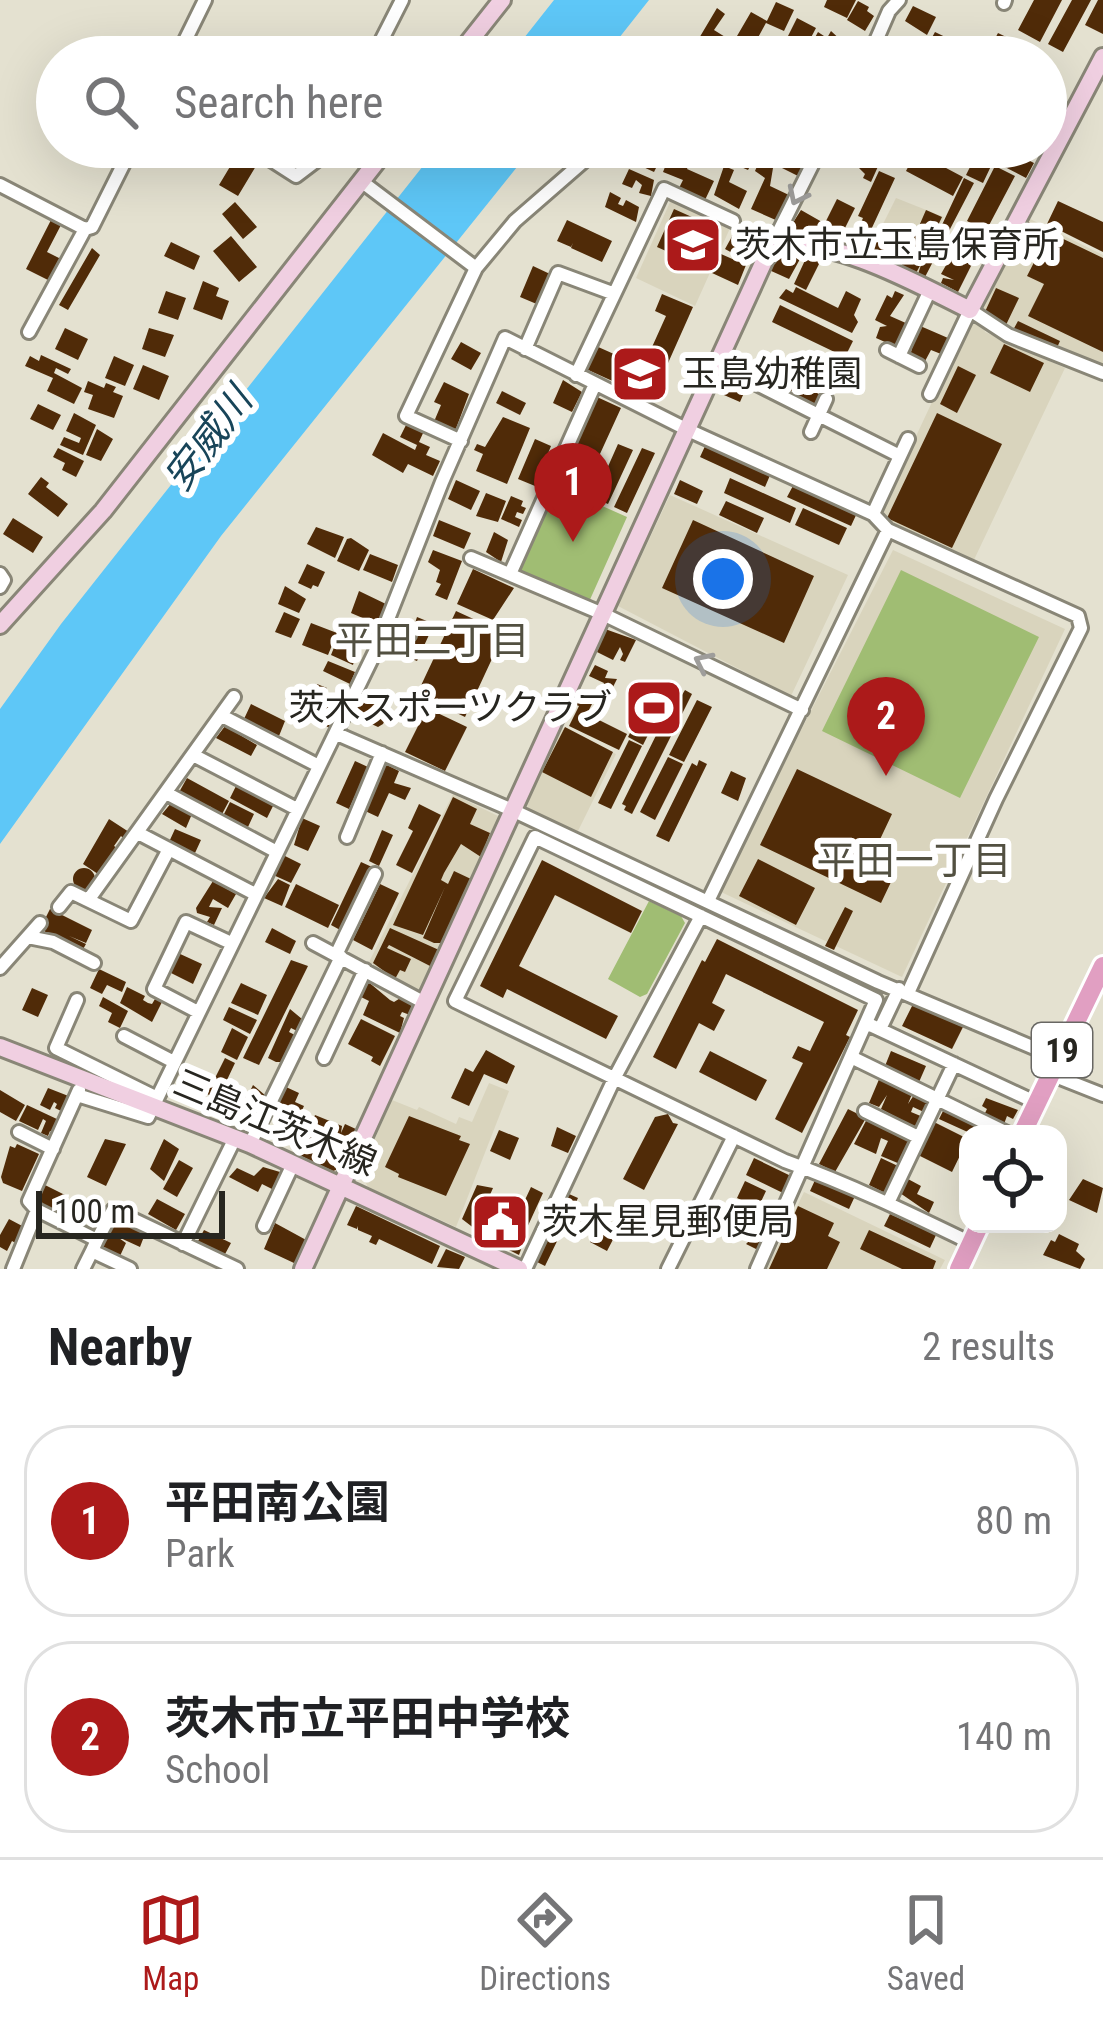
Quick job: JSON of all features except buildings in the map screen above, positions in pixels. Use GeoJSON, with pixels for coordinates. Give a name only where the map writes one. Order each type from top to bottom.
{"type":"FeatureCollection","features":[{"type":"Feature","properties":{"kind":"main road","name":"19"},"geometry":{"type":"LineString","coordinates":[[1026,1125],[1103,966]]}},
{"type":"Feature","properties":{"kind":"main road"},"geometry":{"type":"LineString","coordinates":[[959,1269],[975,1233]]}},
{"type":"Feature","properties":{"kind":"street"},"geometry":{"type":"LineString","coordinates":[[187,36],[205,0]]}},
{"type":"Feature","properties":{"kind":"street"},"geometry":{"type":"LineString","coordinates":[[383,36],[401,0]]}},
{"type":"Feature","properties":{"kind":"street"},"geometry":{"type":"LineString","coordinates":[[474,36],[502,0]]}},
{"type":"Feature","properties":{"kind":"street"},"geometry":{"type":"LineString","coordinates":[[880,36],[898,0]]}},
{"type":"Feature","properties":{"kind":"street"},"geometry":{"type":"LineString","coordinates":[[1067,115],[1103,57]]}},
{"type":"Feature","properties":{"kind":"street"},"geometry":{"type":"LineString","coordinates":[[28,332],[122,168]]}},
{"type":"Feature","properties":{"kind":"street"},"geometry":{"type":"LineString","coordinates":[[0,625],[103,511],[372,168]]}},
{"type":"Feature","properties":{"kind":"street"},"geometry":{"type":"LineString","coordinates":[[460,441],[406,416],[474,267],[515,221],[576,168]]}},
{"type":"Feature","properties":{"kind":"street"},"geometry":{"type":"LineString","coordinates":[[303,1269],[765,260],[811,168]]}},
{"type":"Feature","properties":{"kind":"street"},"geometry":{"type":"LineString","coordinates":[[930,394],[1038,168]]}},
{"type":"Feature","properties":{"kind":"street"},"geometry":{"type":"LineString","coordinates":[[362,181],[474,267]]}},
{"type":"Feature","properties":{"kind":"street"},"geometry":{"type":"LineString","coordinates":[[0,185],[86,229]]}},
{"type":"Feature","properties":{"kind":"street"},"geometry":{"type":"LineString","coordinates":[[576,375],[664,189],[733,221]]}},
{"type":"Feature","properties":{"kind":"street"},"geometry":{"type":"LineString","coordinates":[[776,246],[790,243],[836,251],[930,290],[970,310],[986,325],[1103,374]]}},
{"type":"Feature","properties":{"kind":"street"},"geometry":{"type":"LineString","coordinates":[[525,350],[558,273],[612,293]]}},
{"type":"Feature","properties":{"kind":"street"},"geometry":{"type":"LineString","coordinates":[[919,366],[893,353],[930,290]]}},
{"type":"Feature","properties":{"kind":"street"},"geometry":{"type":"LineString","coordinates":[[77,1000],[56,1048],[83,1080],[148,1117],[387,626],[505,338],[688,430],[873,514],[888,530],[1078,616],[1081,628],[903,991],[851,1057],[757,1269]]}},
{"type":"Feature","properties":{"kind":"street"},"geometry":{"type":"LineString","coordinates":[[717,364],[900,456]]}},
{"type":"Feature","properties":{"kind":"street"},"geometry":{"type":"LineString","coordinates":[[510,574],[595,384]]}},
{"type":"Feature","properties":{"kind":"street"},"geometry":{"type":"LineString","coordinates":[[811,432],[826,399]]}},
{"type":"Feature","properties":{"kind":"street"},"geometry":{"type":"LineString","coordinates":[[873,514],[908,439]]}},
{"type":"Feature","properties":{"kind":"street"},"geometry":{"type":"LineString","coordinates":[[708,901],[888,530]]}},
{"type":"Feature","properties":{"kind":"street"},"geometry":{"type":"LineString","coordinates":[[471,558],[603,614],[802,710]]}},
{"type":"Feature","properties":{"kind":"street"},"geometry":{"type":"LineString","coordinates":[[0,574],[4,580],[0,587]]}},
{"type":"Feature","properties":{"kind":"street"},"geometry":{"type":"LineString","coordinates":[[387,626],[409,635]]}},
{"type":"Feature","properties":{"kind":"street"},"geometry":{"type":"LineString","coordinates":[[88,899],[234,697]]}},
{"type":"Feature","properties":{"kind":"street"},"geometry":{"type":"LineString","coordinates":[[222,716],[317,765]]}},
{"type":"Feature","properties":{"kind":"street"},"geometry":{"type":"LineString","coordinates":[[337,734],[903,991],[1103,1095]]}},
{"type":"Feature","properties":{"kind":"street"},"geometry":{"type":"LineString","coordinates":[[347,837],[382,753]]}},
{"type":"Feature","properties":{"kind":"street"},"geometry":{"type":"LineString","coordinates":[[195,756],[297,809]]}},
{"type":"Feature","properties":{"kind":"street"},"geometry":{"type":"LineString","coordinates":[[168,794],[277,852]]}},
{"type":"Feature","properties":{"kind":"street"},"geometry":{"type":"LineString","coordinates":[[138,832],[255,894]]}},
{"type":"Feature","properties":{"kind":"street"},"geometry":{"type":"LineString","coordinates":[[873,1026],[876,1000],[535,837],[454,1001],[970,1243]]}},
{"type":"Feature","properties":{"kind":"street"},"geometry":{"type":"LineString","coordinates":[[59,907],[71,892],[131,921],[170,849]]}},
{"type":"Feature","properties":{"kind":"street"},"geometry":{"type":"LineString","coordinates":[[183,1244],[339,956],[375,874]]}},
{"type":"Feature","properties":{"kind":"street"},"geometry":{"type":"LineString","coordinates":[[520,1269],[701,916]]}},
{"type":"Feature","properties":{"kind":"street"},"geometry":{"type":"LineString","coordinates":[[198,1012],[154,989],[186,922],[232,943]]}},
{"type":"Feature","properties":{"kind":"street"},"geometry":{"type":"LineString","coordinates":[[0,968],[40,923]]}},
{"type":"Feature","properties":{"kind":"street"},"geometry":{"type":"LineString","coordinates":[[28,937],[53,942],[94,963]]}},
{"type":"Feature","properties":{"kind":"street"},"geometry":{"type":"LineString","coordinates":[[313,943],[425,1003]]}},
{"type":"Feature","properties":{"kind":"street"},"geometry":{"type":"LineString","coordinates":[[324,1058],[365,970]]}},
{"type":"Feature","properties":{"kind":"street"},"geometry":{"type":"LineString","coordinates":[[873,1026],[1037,1103]]}},
{"type":"Feature","properties":{"kind":"street"},"geometry":{"type":"LineString","coordinates":[[124,1036],[174,1062]]}},
{"type":"Feature","properties":{"kind":"street","name":"三島江茨木線"},"geometry":{"type":"LineString","coordinates":[[0,1047],[155,1102],[520,1269]]}},
{"type":"Feature","properties":{"kind":"street"},"geometry":{"type":"LineString","coordinates":[[851,1057],[990,1125]]}},
{"type":"Feature","properties":{"kind":"street"},"geometry":{"type":"LineString","coordinates":[[888,1203],[954,1064]]}},
{"type":"Feature","properties":{"kind":"street"},"geometry":{"type":"LineString","coordinates":[[83,1080],[155,1102]]}},
{"type":"Feature","properties":{"kind":"street"},"geometry":{"type":"LineString","coordinates":[[83,1080],[29,1201],[130,1269]]}},
{"type":"Feature","properties":{"kind":"street"},"geometry":{"type":"LineString","coordinates":[[865,1111],[918,1137]]}},
{"type":"Feature","properties":{"kind":"street"},"geometry":{"type":"LineString","coordinates":[[19,1132],[52,1149]]}},
{"type":"Feature","properties":{"kind":"street"},"geometry":{"type":"LineString","coordinates":[[668,1269],[734,1136]]}},
{"type":"Feature","properties":{"kind":"street"},"geometry":{"type":"LineString","coordinates":[[264,1226],[293,1164]]}},
{"type":"Feature","properties":{"kind":"street"},"geometry":{"type":"LineString","coordinates":[[13,1269],[37,1210]]}},
{"type":"Feature","properties":{"kind":"street"},"geometry":{"type":"LineString","coordinates":[[83,1269],[112,1210],[237,1269]]}},
{"type":"Feature","properties":{"kind":"street"},"geometry":{"type":"LineString","coordinates":[[191,1269],[199,1253]]}},
{"type":"Feature","properties":{"kind":"shaded area"},"geometry":{"type":"Polygon","coordinates":[[[896,198],[944,217],[917,275],[867,256],[896,198]]]}},
{"type":"Feature","properties":{"kind":"shaded area"},"geometry":{"type":"Polygon","coordinates":[[[671,200],[731,226],[695,306],[636,278],[671,200]]]}},
{"type":"Feature","properties":{"kind":"shaded area"},"geometry":{"type":"Polygon","coordinates":[[[1026,217],[1103,255],[1103,370],[988,323],[978,313],[1026,217]]]}},
{"type":"Feature","properties":{"kind":"shaded area"},"geometry":{"type":"Polygon","coordinates":[[[970,321],[1065,368],[972,564],[898,529],[880,513],[970,321]]]}},
{"type":"Feature","properties":{"kind":"shaded area"},"geometry":{"type":"Polygon","coordinates":[[[670,495],[848,575],[791,696],[618,606],[670,495]]]}},
{"type":"Feature","properties":{"kind":"shaded area"},"geometry":{"type":"Polygon","coordinates":[[[893,550],[1065,629],[902,977],[719,891],[893,550]]]}},
{"type":"Feature","properties":{"kind":"shaded area"},"geometry":{"type":"Polygon","coordinates":[[[561,727],[616,754],[577,833],[529,810],[525,801],[561,727]]]}},
{"type":"Feature","properties":{"kind":"shaded area"},"geometry":{"type":"Polygon","coordinates":[[[453,794],[500,817],[421,995],[369,962],[453,794]]]}},
{"type":"Feature","properties":{"kind":"shaded area"},"geometry":{"type":"Polygon","coordinates":[[[489,1083],[509,1091],[456,1227],[368,1187],[360,1172],[392,1100],[456,1124],[459,1117],[472,1122],[489,1083]]]}},
{"type":"Feature","properties":{"kind":"shaded area"},"geometry":{"type":"Polygon","coordinates":[[[804,1192],[945,1260],[940,1269],[767,1269],[804,1192]]]}},
{"type":"Feature","properties":{"kind":"green space"},"geometry":{"type":"Polygon","coordinates":[[[555,485],[627,517],[588,604],[521,574],[518,568],[555,485]]]}},
{"type":"Feature","properties":{"kind":"green space"},"geometry":{"type":"Polygon","coordinates":[[[901,570],[1039,637],[960,798],[822,731],[901,570]]]}},
{"type":"Feature","properties":{"kind":"green space"},"geometry":{"type":"Polygon","coordinates":[[[649,901],[681,916],[685,923],[647,994],[640,997],[608,979],[649,901]]]}},
{"type":"Feature","properties":{"kind":"water"},"geometry":{"type":"Polygon","coordinates":[[[554,0],[649,0],[621,36],[526,36],[554,0]]]}},
{"type":"Feature","properties":{"kind":"water","name":"安威川"},"geometry":{"type":"Polygon","coordinates":[[[421,168],[516,168],[221,536],[0,844],[0,709],[61,624],[421,168]]]}},
{"type":"Feature","properties":{"kind":"place","name":"茨木市立玉島保育所"},"geometry":{"type":"Point","coordinates":[693,245]}},
{"type":"Feature","properties":{"kind":"place","name":"玉島幼稚園"},"geometry":{"type":"Point","coordinates":[640,374]}},
{"type":"Feature","properties":{"kind":"place","name":"平田南公園"},"geometry":{"type":"Point","coordinates":[573,542]}},
{"type":"Feature","properties":{"kind":"place","name":"茨木スポーツクラブ"},"geometry":{"type":"Point","coordinates":[654,708]}},
{"type":"Feature","properties":{"kind":"place","name":"茨木市立平田中学校"},"geometry":{"type":"Point","coordinates":[886,776]}},
{"type":"Feature","properties":{"kind":"place","name":"茨木星見郵便局"},"geometry":{"type":"Point","coordinates":[500,1222]}},
{"type":"Feature","properties":{"kind":"district","name":"平田二丁目"},"geometry":{"type":"Point","coordinates":[432,641]}},
{"type":"Feature","properties":{"kind":"district","name":"平田一丁目"},"geometry":{"type":"Point","coordinates":[914,861]}}]}
